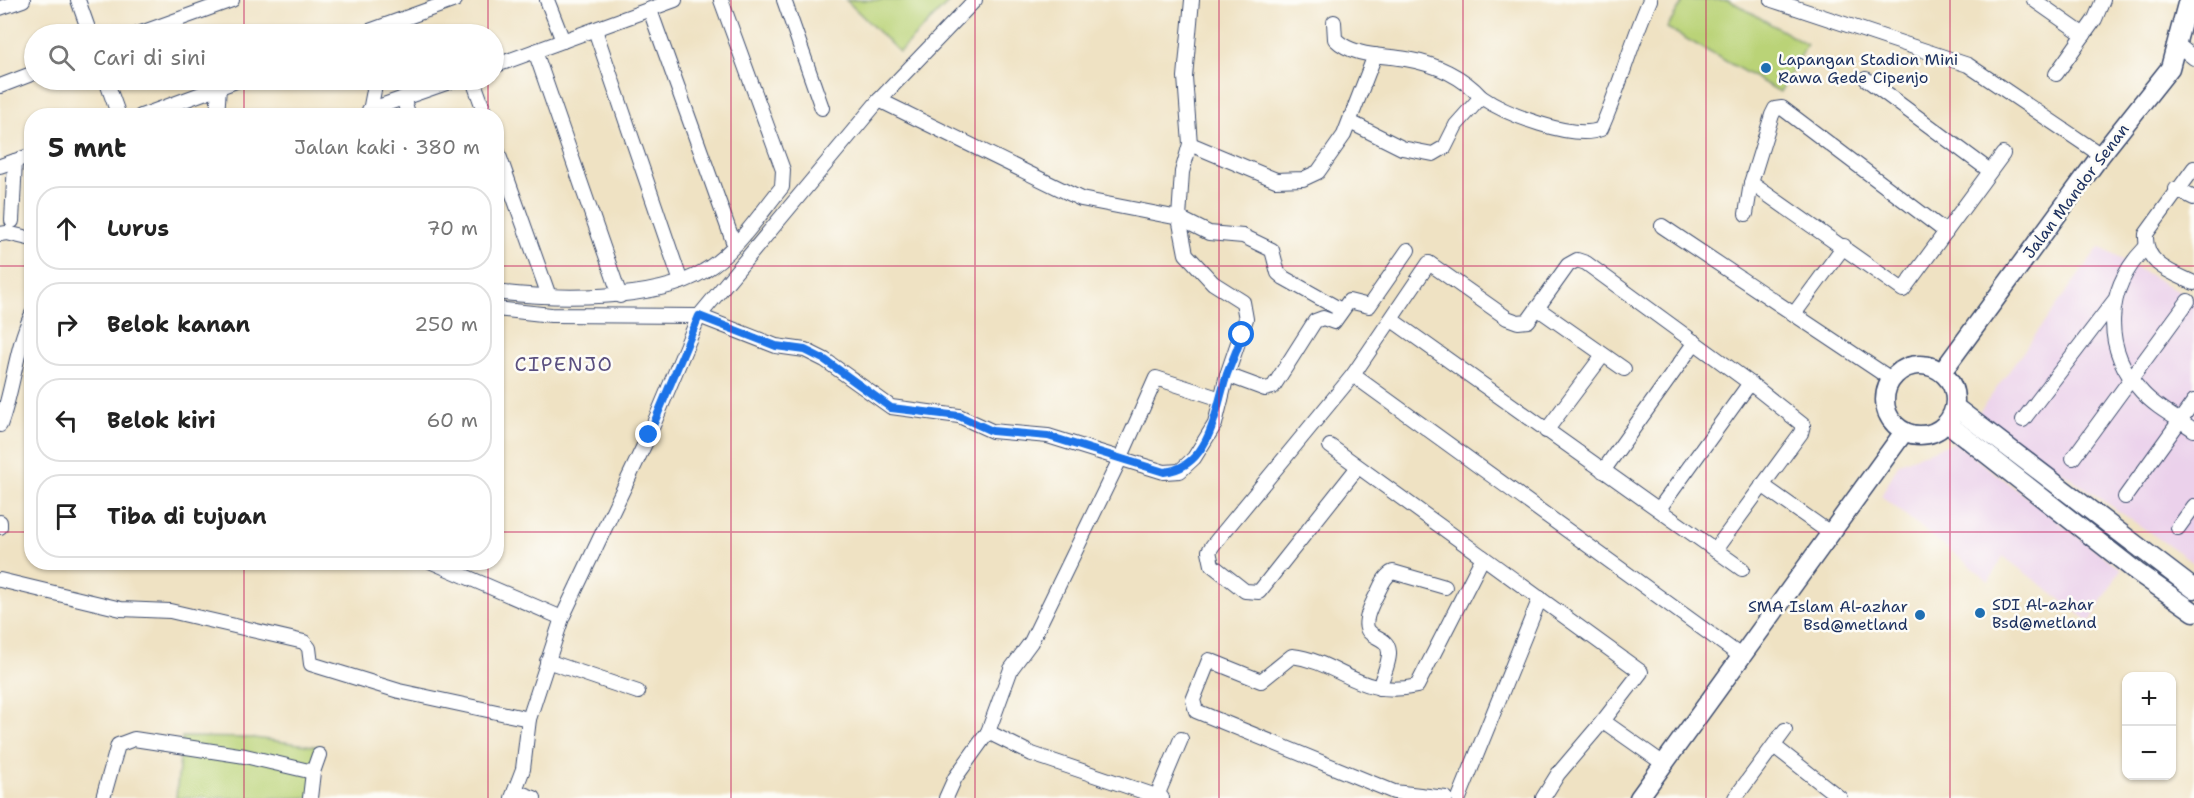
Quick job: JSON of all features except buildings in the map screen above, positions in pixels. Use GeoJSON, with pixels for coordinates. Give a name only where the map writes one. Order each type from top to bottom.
{"type":"FeatureCollection","features":[{"type":"Feature","properties":{"kind":"street"},"geometry":{"type":"LineString","coordinates":[[0,8],[22,0]]}},
{"type":"Feature","properties":{"kind":"street"},"geometry":{"type":"LineString","coordinates":[[78,0],[86,24]]}},
{"type":"Feature","properties":{"kind":"street"},"geometry":{"type":"LineString","coordinates":[[166,24],[232,0]]}},
{"type":"Feature","properties":{"kind":"street"},"geometry":{"type":"LineString","coordinates":[[401,24],[455,0]]}},
{"type":"Feature","properties":{"kind":"street"},"geometry":{"type":"LineString","coordinates":[[547,0],[563,41]]}},
{"type":"Feature","properties":{"kind":"street"},"geometry":{"type":"LineString","coordinates":[[504,62],[675,0]]}},
{"type":"Feature","properties":{"kind":"street"},"geometry":{"type":"LineString","coordinates":[[504,293],[549,296],[620,296],[681,282],[708,269],[734,244],[782,187],[785,177],[721,0]]}},
{"type":"Feature","properties":{"kind":"street"},"geometry":{"type":"LineString","coordinates":[[784,0],[822,108]]}},
{"type":"Feature","properties":{"kind":"street"},"geometry":{"type":"LineString","coordinates":[[534,798],[514,795],[523,769],[529,718],[562,618],[649,435],[699,316],[879,100],[975,0]]}},
{"type":"Feature","properties":{"kind":"street"},"geometry":{"type":"LineString","coordinates":[[504,310],[551,315],[699,316],[776,346],[805,350],[825,360],[891,408],[959,416],[992,431],[1048,436],[1164,472],[1180,471],[1194,458],[1215,424],[1227,375],[1242,335],[1246,310],[1243,302],[1213,283],[1186,254],[1179,218],[1182,172],[1190,144],[1185,77],[1192,0]]}},
{"type":"Feature","properties":{"kind":"street"},"geometry":{"type":"LineString","coordinates":[[1334,22],[1335,39],[1340,43],[1375,55],[1407,59],[1447,70],[1466,82],[1481,97],[1518,116],[1561,128],[1591,133],[1601,129],[1650,0]]}},
{"type":"Feature","properties":{"kind":"street"},"geometry":{"type":"LineString","coordinates":[[2034,0],[2084,35]]}},
{"type":"Feature","properties":{"kind":"street"},"geometry":{"type":"LineString","coordinates":[[2056,74],[2100,10],[2103,0]]}},
{"type":"Feature","properties":{"kind":"street","name":"Jalan Mandor Senan"},"geometry":{"type":"LineString","coordinates":[[1942,372],[2101,155],[2164,76],[2178,45],[2188,0]]}},
{"type":"Feature","properties":{"kind":"street"},"geometry":{"type":"LineString","coordinates":[[1777,1],[1968,65],[2101,155]]}},
{"type":"Feature","properties":{"kind":"street"},"geometry":{"type":"LineString","coordinates":[[650,10],[734,244]]}},
{"type":"Feature","properties":{"kind":"street"},"geometry":{"type":"LineString","coordinates":[[595,30],[681,282]]}},
{"type":"Feature","properties":{"kind":"street"},"geometry":{"type":"LineString","coordinates":[[2178,45],[2194,58]]}},
{"type":"Feature","properties":{"kind":"street"},"geometry":{"type":"LineString","coordinates":[[535,51],[620,296]]}},
{"type":"Feature","properties":{"kind":"street"},"geometry":{"type":"LineString","coordinates":[[1190,144],[1276,180],[1303,179],[1318,172],[1344,135],[1375,55]]}},
{"type":"Feature","properties":{"kind":"street"},"geometry":{"type":"LineString","coordinates":[[0,86],[24,77]]}},
{"type":"Feature","properties":{"kind":"street"},"geometry":{"type":"LineString","coordinates":[[1866,79],[1990,171]]}},
{"type":"Feature","properties":{"kind":"street"},"geometry":{"type":"LineString","coordinates":[[110,90],[116,108]]}},
{"type":"Feature","properties":{"kind":"street"},"geometry":{"type":"LineString","coordinates":[[164,108],[211,90]]}},
{"type":"Feature","properties":{"kind":"street"},"geometry":{"type":"LineString","coordinates":[[218,108],[219,90]]}},
{"type":"Feature","properties":{"kind":"street"},"geometry":{"type":"LineString","coordinates":[[370,108],[374,90]]}},
{"type":"Feature","properties":{"kind":"street"},"geometry":{"type":"LineString","coordinates":[[380,108],[426,90]]}},
{"type":"Feature","properties":{"kind":"street"},"geometry":{"type":"LineString","coordinates":[[477,90],[483,108]]}},
{"type":"Feature","properties":{"kind":"street"},"geometry":{"type":"LineString","coordinates":[[1350,122],[1402,148],[1433,154],[1445,147],[1456,125],[1481,97]]}},
{"type":"Feature","properties":{"kind":"street"},"geometry":{"type":"LineString","coordinates":[[403,98],[406,108]]}},
{"type":"Feature","properties":{"kind":"street"},"geometry":{"type":"LineString","coordinates":[[879,100],[1081,199],[1179,218],[1209,233],[1243,236],[1272,250],[1278,273],[1284,278],[1341,310]]}},
{"type":"Feature","properties":{"kind":"street"},"geometry":{"type":"LineString","coordinates":[[1746,214],[1751,183],[1772,115],[1775,109],[1782,108],[1946,232]]}},
{"type":"Feature","properties":{"kind":"street"},"geometry":{"type":"LineString","coordinates":[[1751,183],[1844,246],[1903,290],[2003,154]]}},
{"type":"Feature","properties":{"kind":"street"},"geometry":{"type":"LineString","coordinates":[[0,166],[24,158]]}},
{"type":"Feature","properties":{"kind":"street"},"geometry":{"type":"LineString","coordinates":[[12,222],[15,161]]}},
{"type":"Feature","properties":{"kind":"street"},"geometry":{"type":"LineString","coordinates":[[2194,168],[2176,189],[2146,234],[2145,248],[2151,258],[2194,283]]}},
{"type":"Feature","properties":{"kind":"street"},"geometry":{"type":"LineString","coordinates":[[504,169],[549,296]]}},
{"type":"Feature","properties":{"kind":"street"},"geometry":{"type":"LineString","coordinates":[[2176,189],[2194,198]]}},
{"type":"Feature","properties":{"kind":"street"},"geometry":{"type":"LineString","coordinates":[[1662,226],[1892,379]]}},
{"type":"Feature","properties":{"kind":"street"},"geometry":{"type":"LineString","coordinates":[[0,234],[24,236]]}},
{"type":"Feature","properties":{"kind":"street"},"geometry":{"type":"LineString","coordinates":[[1794,314],[1844,246]]}},
{"type":"Feature","properties":{"kind":"street"},"geometry":{"type":"LineString","coordinates":[[2023,420],[2114,301],[2130,264],[2145,248]]}},
{"type":"Feature","properties":{"kind":"street"},"geometry":{"type":"LineString","coordinates":[[1227,375],[1265,389],[1273,387],[1315,321],[1323,318],[1334,322],[1349,301],[1369,306],[1408,250]]}},
{"type":"Feature","properties":{"kind":"street"},"geometry":{"type":"LineString","coordinates":[[1358,466],[1259,592],[1245,591],[1212,565],[1209,551],[1213,545],[1353,375],[1429,263],[1507,318],[1518,322],[1528,321],[1568,265],[1577,260],[1586,263],[1750,382],[1803,425],[1801,433],[1715,550]]}},
{"type":"Feature","properties":{"kind":"street"},"geometry":{"type":"LineString","coordinates":[[2114,301],[2113,330],[2119,356],[2131,378],[2153,402],[2194,430]]}},
{"type":"Feature","properties":{"kind":"street"},"geometry":{"type":"LineString","coordinates":[[2073,458],[2188,301]]}},
{"type":"Feature","properties":{"kind":"street"},"geometry":{"type":"LineString","coordinates":[[1537,308],[1624,369]]}},
{"type":"Feature","properties":{"kind":"street"},"geometry":{"type":"LineString","coordinates":[[1392,320],[1546,432],[1742,569]]}},
{"type":"Feature","properties":{"kind":"street"},"geometry":{"type":"LineString","coordinates":[[0,425],[10,399],[18,348],[24,336]]}},
{"type":"Feature","properties":{"kind":"street"},"geometry":{"type":"LineString","coordinates":[[1603,471],[1695,342]]}},
{"type":"Feature","properties":{"kind":"street"},"geometry":{"type":"LineString","coordinates":[[1546,432],[1603,355]]}},
{"type":"Feature","properties":{"kind":"street"},"geometry":{"type":"LineString","coordinates":[[1924,365],[1942,372],[1953,388],[1955,407],[1947,423],[1935,433],[1919,436],[1904,432],[1889,418],[1885,398],[1892,379],[1906,368],[1924,365]]}},
{"type":"Feature","properties":{"kind":"street"},"geometry":{"type":"LineString","coordinates":[[1353,375],[1742,657]]}},
{"type":"Feature","properties":{"kind":"street"},"geometry":{"type":"LineString","coordinates":[[946,798],[955,778],[988,732],[1011,669],[1030,642],[1120,459],[1156,378],[1221,399]]}},
{"type":"Feature","properties":{"kind":"street"},"geometry":{"type":"LineString","coordinates":[[1659,509],[1750,382]]}},
{"type":"Feature","properties":{"kind":"street"},"geometry":{"type":"LineString","coordinates":[[2125,497],[2194,400]]}},
{"type":"Feature","properties":{"kind":"street"},"geometry":{"type":"LineString","coordinates":[[1955,407],[2194,612]]}},
{"type":"Feature","properties":{"kind":"street"},"geometry":{"type":"LineString","coordinates":[[1947,423],[2098,529],[2194,589]]}},
{"type":"Feature","properties":{"kind":"street"},"geometry":{"type":"LineString","coordinates":[[1639,798],[1904,432]]}},
{"type":"Feature","properties":{"kind":"street"},"geometry":{"type":"LineString","coordinates":[[1330,446],[1641,672],[1558,774],[1543,798]]}},
{"type":"Feature","properties":{"kind":"street"},"geometry":{"type":"LineString","coordinates":[[1762,485],[1830,533]]}},
{"type":"Feature","properties":{"kind":"street"},"geometry":{"type":"LineString","coordinates":[[2178,528],[2194,506]]}},
{"type":"Feature","properties":{"kind":"street"},"geometry":{"type":"LineString","coordinates":[[0,522],[0,527]]}},
{"type":"Feature","properties":{"kind":"street"},"geometry":{"type":"LineString","coordinates":[[1446,798],[1394,792],[1196,711],[1193,700],[1209,660],[1261,681],[1292,656],[1300,657],[1379,688],[1398,691],[1417,686],[1421,683],[1483,556]]}},
{"type":"Feature","properties":{"kind":"street"},"geometry":{"type":"LineString","coordinates":[[451,570],[562,618]]}},
{"type":"Feature","properties":{"kind":"street"},"geometry":{"type":"LineString","coordinates":[[1379,688],[1389,653],[1387,645],[1371,633],[1365,624],[1365,615],[1382,583],[1393,572],[1444,587]]}},
{"type":"Feature","properties":{"kind":"street"},"geometry":{"type":"LineString","coordinates":[[0,580],[121,609],[170,611],[304,642],[309,648],[311,664],[399,691],[529,718]]}},
{"type":"Feature","properties":{"kind":"street"},"geometry":{"type":"LineString","coordinates":[[1459,798],[1540,598]]}},
{"type":"Feature","properties":{"kind":"street"},"geometry":{"type":"LineString","coordinates":[[547,662],[638,692]]}},
{"type":"Feature","properties":{"kind":"street"},"geometry":{"type":"LineString","coordinates":[[1603,721],[1664,764]]}},
{"type":"Feature","properties":{"kind":"street"},"geometry":{"type":"LineString","coordinates":[[1735,798],[1785,730]]}},
{"type":"Feature","properties":{"kind":"street"},"geometry":{"type":"LineString","coordinates":[[988,732],[1032,754],[1160,797],[1181,739]]}},
{"type":"Feature","properties":{"kind":"street"},"geometry":{"type":"LineString","coordinates":[[107,797],[118,745],[134,739],[244,756],[313,772]]}},
{"type":"Feature","properties":{"kind":"street"},"geometry":{"type":"LineString","coordinates":[[1774,746],[1840,798]]}},
{"type":"Feature","properties":{"kind":"street"},"geometry":{"type":"LineString","coordinates":[[310,798],[313,772],[319,755]]}},
{"type":"Feature","properties":{"kind":"street"},"geometry":{"type":"LineString","coordinates":[[1747,798],[1749,779]]}},
{"type":"Feature","properties":{"kind":"street"},"geometry":{"type":"LineString","coordinates":[[1818,798],[1821,783]]}},
{"type":"Feature","properties":{"kind":"shaded area"},"geometry":{"type":"Polygon","coordinates":[[[2099,247],[2194,300],[2194,563],[1978,414],[2099,247]]]}},
{"type":"Feature","properties":{"kind":"shaded area"},"geometry":{"type":"Polygon","coordinates":[[[1954,442],[2121,569],[2090,622],[2003,556],[1989,581],[1881,496],[1899,463],[1954,442]]]}},
{"type":"Feature","properties":{"kind":"green space"},"geometry":{"type":"Polygon","coordinates":[[[846,0],[951,0],[899,52],[846,0]]]}},
{"type":"Feature","properties":{"kind":"green space","name":"Lapangan Stadion Mini Rawa Gede Cipenjo"},"geometry":{"type":"Polygon","coordinates":[[[1684,0],[1729,0],[1807,45],[1780,92],[1667,28],[1684,0]]]}},
{"type":"Feature","properties":{"kind":"green space"},"geometry":{"type":"Polygon","coordinates":[[[182,737],[254,738],[321,747],[313,798],[176,798],[182,737]]]}},
{"type":"Feature","properties":{"kind":"place","name":"Lapangan Stadion Mini Rawa Gede Cipenjo"},"geometry":{"type":"Point","coordinates":[1766,68]}},
{"type":"Feature","properties":{"kind":"place","name":"SDI Al-azhar Bsd@metland"},"geometry":{"type":"Point","coordinates":[1980,613]}},
{"type":"Feature","properties":{"kind":"place","name":"SMA Islam Al-azhar Bsd@metland"},"geometry":{"type":"Point","coordinates":[1920,615]}},
{"type":"Feature","properties":{"kind":"district","name":"CIPENJO"},"geometry":{"type":"Point","coordinates":[564,364]}},
{"type":"Feature","properties":{"kind":"route"},"geometry":{"type":"LineString","coordinates":[[649,435],[699,316],[776,346],[805,350],[825,360],[849,380],[873,393],[891,408],[959,416],[992,431],[1048,436],[1084,446],[1132,464],[1164,472],[1180,471],[1194,458],[1215,424],[1227,375],[1242,335]]}}]}
